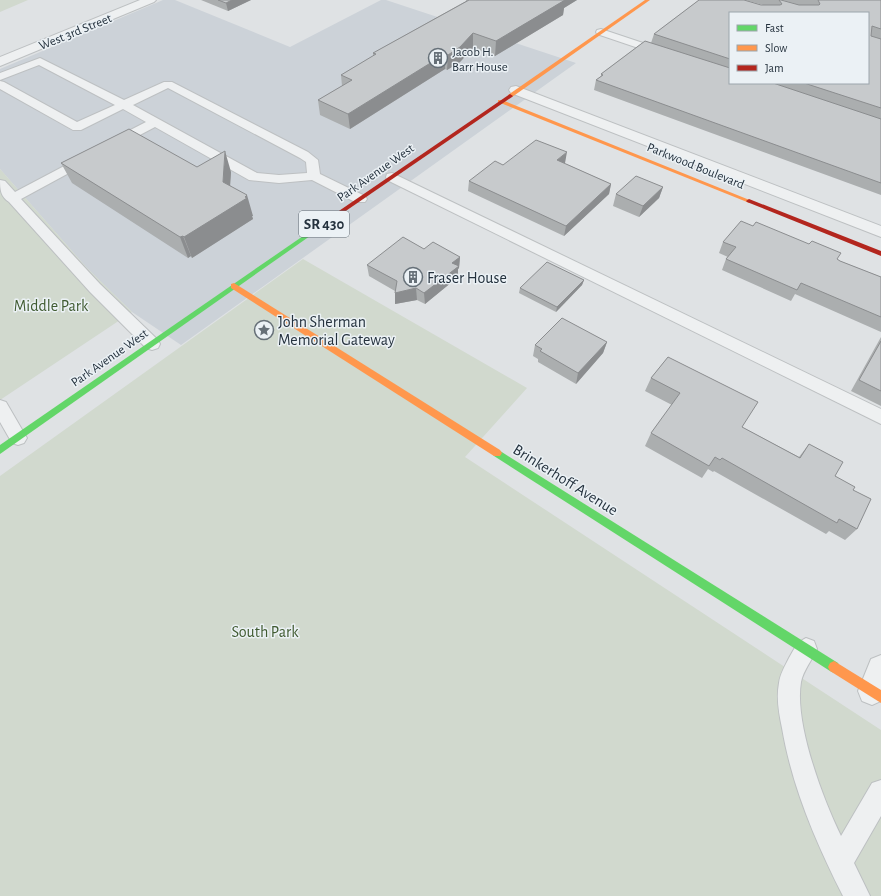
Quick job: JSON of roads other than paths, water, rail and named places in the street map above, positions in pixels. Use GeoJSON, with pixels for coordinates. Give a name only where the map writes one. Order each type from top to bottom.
{"type":"FeatureCollection","features":[{"type":"Feature","properties":{"kind":"main road","name":"Park Avenue West"},"geometry":{"type":"LineString","coordinates":[[0,450],[500,101],[648,0]]}},
{"type":"Feature","properties":{"kind":"main road","name":"Parkwood Boulevard"},"geometry":{"type":"LineString","coordinates":[[500,101],[881,254]]}},
{"type":"Feature","properties":{"kind":"main road","name":"Brinkerhoff Avenue"},"geometry":{"type":"LineString","coordinates":[[234,286],[806,649],[878,686]]}},
{"type":"Feature","properties":{"kind":"street","name":"West 3rd Street"},"geometry":{"type":"LineString","coordinates":[[0,62],[150,0]]}},
{"type":"Feature","properties":{"kind":"street"},"geometry":{"type":"LineString","coordinates":[[516,90],[881,232]]}},
{"type":"Feature","properties":{"kind":"lane"},"geometry":{"type":"LineString","coordinates":[[602,32],[671,55]]}},
{"type":"Feature","properties":{"kind":"lane"},"geometry":{"type":"LineString","coordinates":[[0,77],[39,61],[124,105],[254,177],[279,179],[314,176],[360,199]]}},
{"type":"Feature","properties":{"kind":"lane"},"geometry":{"type":"LineString","coordinates":[[0,84],[74,127],[80,127],[166,85],[170,85],[312,160],[314,176]]}},
{"type":"Feature","properties":{"kind":"lane"},"geometry":{"type":"LineString","coordinates":[[12,199],[155,122]]}},
{"type":"Feature","properties":{"kind":"lane"},"geometry":{"type":"LineString","coordinates":[[392,176],[881,417]]}},
{"type":"Feature","properties":{"kind":"lane"},"geometry":{"type":"LineString","coordinates":[[0,184],[12,199],[95,288],[152,344]]}},
{"type":"Feature","properties":{"kind":"lane"},"geometry":{"type":"LineString","coordinates":[[0,407],[18,438]]}},
{"type":"Feature","properties":{"kind":"lane"},"geometry":{"type":"LineString","coordinates":[[806,649],[791,680],[789,698],[796,745],[814,800],[840,862],[857,896]]}},
{"type":"Feature","properties":{"kind":"lane"},"geometry":{"type":"LineString","coordinates":[[840,862],[881,792]]}},
{"type":"Feature","properties":{"kind":"place","name":"Jacob H. Barr House"},"geometry":{"type":"Point","coordinates":[438,58]}},
{"type":"Feature","properties":{"kind":"place","name":"Fraser House"},"geometry":{"type":"Point","coordinates":[413,277]}},
{"type":"Feature","properties":{"kind":"place","name":"John Sherman Memorial Gateway"},"geometry":{"type":"Point","coordinates":[264,330]}},
{"type":"Feature","properties":{"kind":"park label","name":"Middle Park"},"geometry":{"type":"Point","coordinates":[51,305]}},
{"type":"Feature","properties":{"kind":"park label","name":"South Park"},"geometry":{"type":"Point","coordinates":[265,631]}}]}
